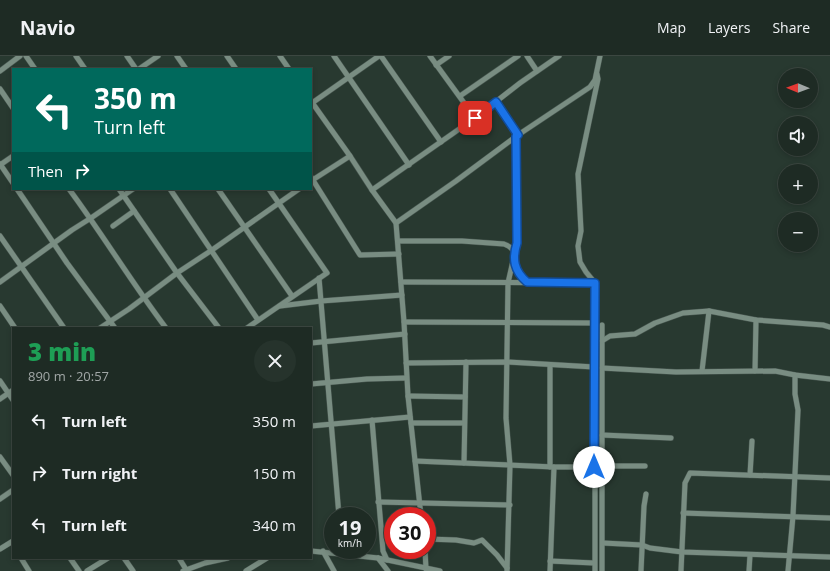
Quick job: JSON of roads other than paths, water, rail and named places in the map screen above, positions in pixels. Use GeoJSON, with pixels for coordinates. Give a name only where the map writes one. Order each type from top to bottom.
{"type":"FeatureCollection","features":[{"type":"Feature","properties":{"kind":"street"},"geometry":{"type":"LineString","coordinates":[[0,71],[20,56]]}},
{"type":"Feature","properties":{"kind":"street"},"geometry":{"type":"LineString","coordinates":[[26,56],[34,68]]}},
{"type":"Feature","properties":{"kind":"street"},"geometry":{"type":"LineString","coordinates":[[76,56],[84,68]]}},
{"type":"Feature","properties":{"kind":"street"},"geometry":{"type":"LineString","coordinates":[[127,56],[135,68]]}},
{"type":"Feature","properties":{"kind":"street"},"geometry":{"type":"LineString","coordinates":[[140,68],[158,56]]}},
{"type":"Feature","properties":{"kind":"street"},"geometry":{"type":"LineString","coordinates":[[177,56],[185,68]]}},
{"type":"Feature","properties":{"kind":"street"},"geometry":{"type":"LineString","coordinates":[[227,56],[235,68]]}},
{"type":"Feature","properties":{"kind":"street"},"geometry":{"type":"LineString","coordinates":[[280,56],[288,68]]}},
{"type":"Feature","properties":{"kind":"street"},"geometry":{"type":"LineString","coordinates":[[334,56],[409,165]]}},
{"type":"Feature","properties":{"kind":"street"},"geometry":{"type":"LineString","coordinates":[[420,507],[406,378],[405,334],[396,223],[312,102],[380,56],[441,142]]}},
{"type":"Feature","properties":{"kind":"street"},"geometry":{"type":"LineString","coordinates":[[430,56],[475,118]]}},
{"type":"Feature","properties":{"kind":"street"},"geometry":{"type":"LineString","coordinates":[[436,65],[448,56]]}},
{"type":"Feature","properties":{"kind":"street"},"geometry":{"type":"LineString","coordinates":[[460,96],[518,56]]}},
{"type":"Feature","properties":{"kind":"street"},"geometry":{"type":"LineString","coordinates":[[528,56],[537,71]]}},
{"type":"Feature","properties":{"kind":"street"},"geometry":{"type":"LineString","coordinates":[[372,190],[475,118],[559,56]]}},
{"type":"Feature","properties":{"kind":"street"},"geometry":{"type":"LineString","coordinates":[[396,223],[456,181],[517,135],[590,88],[597,74],[600,56]]}},
{"type":"Feature","properties":{"kind":"street"},"geometry":{"type":"LineString","coordinates":[[594,571],[595,283],[580,262],[578,246],[580,231],[578,174],[598,79],[597,74]]}},
{"type":"Feature","properties":{"kind":"street"},"geometry":{"type":"LineString","coordinates":[[0,89],[12,107]]}},
{"type":"Feature","properties":{"kind":"street"},"geometry":{"type":"LineString","coordinates":[[496,102],[517,135],[517,243],[508,283],[507,322],[506,418],[510,465],[507,570]]}},
{"type":"Feature","properties":{"kind":"street"},"geometry":{"type":"LineString","coordinates":[[350,156],[312,179],[360,256],[399,254]]}},
{"type":"Feature","properties":{"kind":"street"},"geometry":{"type":"LineString","coordinates":[[12,157],[0,164],[12,182]]}},
{"type":"Feature","properties":{"kind":"street"},"geometry":{"type":"LineString","coordinates":[[18,190],[114,327]]}},
{"type":"Feature","properties":{"kind":"street"},"geometry":{"type":"LineString","coordinates":[[70,190],[91,218],[144,298],[165,327]]}},
{"type":"Feature","properties":{"kind":"street"},"geometry":{"type":"LineString","coordinates":[[120,190],[177,273],[218,327]]}},
{"type":"Feature","properties":{"kind":"street"},"geometry":{"type":"LineString","coordinates":[[0,282],[132,190]]}},
{"type":"Feature","properties":{"kind":"street"},"geometry":{"type":"LineString","coordinates":[[171,190],[258,320]]}},
{"type":"Feature","properties":{"kind":"street"},"geometry":{"type":"LineString","coordinates":[[219,190],[292,296]]}},
{"type":"Feature","properties":{"kind":"street"},"geometry":{"type":"LineString","coordinates":[[248,327],[326,273],[270,190]]}},
{"type":"Feature","properties":{"kind":"street"},"geometry":{"type":"LineString","coordinates":[[101,327],[298,190]]}},
{"type":"Feature","properties":{"kind":"street"},"geometry":{"type":"LineString","coordinates":[[113,226],[134,211]]}},
{"type":"Feature","properties":{"kind":"street"},"geometry":{"type":"LineString","coordinates":[[0,236],[63,327]]}},
{"type":"Feature","properties":{"kind":"street"},"geometry":{"type":"LineString","coordinates":[[398,241],[462,241],[504,244],[510,246],[514,253],[516,269],[527,282]]}},
{"type":"Feature","properties":{"kind":"street"},"geometry":{"type":"LineString","coordinates":[[319,278],[338,507]]}},
{"type":"Feature","properties":{"kind":"street"},"geometry":{"type":"LineString","coordinates":[[401,282],[595,283]]}},
{"type":"Feature","properties":{"kind":"street"},"geometry":{"type":"LineString","coordinates":[[279,306],[321,301],[402,295]]}},
{"type":"Feature","properties":{"kind":"street"},"geometry":{"type":"LineString","coordinates":[[0,306],[14,327]]}},
{"type":"Feature","properties":{"kind":"street"},"geometry":{"type":"LineString","coordinates":[[702,371],[709,312]]}},
{"type":"Feature","properties":{"kind":"street"},"geometry":{"type":"LineString","coordinates":[[602,341],[610,336],[635,334],[655,323],[683,313],[709,312],[756,320],[823,325],[830,327]]}},
{"type":"Feature","properties":{"kind":"street"},"geometry":{"type":"LineString","coordinates":[[755,371],[756,320]]}},
{"type":"Feature","properties":{"kind":"street"},"geometry":{"type":"LineString","coordinates":[[404,322],[595,323]]}},
{"type":"Feature","properties":{"kind":"street"},"geometry":{"type":"LineString","coordinates":[[602,325],[602,571]]}},
{"type":"Feature","properties":{"kind":"street"},"geometry":{"type":"LineString","coordinates":[[312,343],[405,334]]}},
{"type":"Feature","properties":{"kind":"street"},"geometry":{"type":"LineString","coordinates":[[464,463],[466,362]]}},
{"type":"Feature","properties":{"kind":"street"},"geometry":{"type":"LineString","coordinates":[[406,363],[507,362],[594,367]]}},
{"type":"Feature","properties":{"kind":"street"},"geometry":{"type":"LineString","coordinates":[[550,365],[552,467],[550,571]]}},
{"type":"Feature","properties":{"kind":"street"},"geometry":{"type":"LineString","coordinates":[[602,368],[676,372],[775,371],[830,379]]}},
{"type":"Feature","properties":{"kind":"street"},"geometry":{"type":"LineString","coordinates":[[788,571],[793,516],[798,410],[795,394],[795,375]]}},
{"type":"Feature","properties":{"kind":"street"},"geometry":{"type":"LineString","coordinates":[[312,384],[367,379],[406,378]]}},
{"type":"Feature","properties":{"kind":"street"},"geometry":{"type":"LineString","coordinates":[[0,381],[11,391],[0,399]]}},
{"type":"Feature","properties":{"kind":"street"},"geometry":{"type":"LineString","coordinates":[[408,396],[465,397]]}},
{"type":"Feature","properties":{"kind":"street"},"geometry":{"type":"LineString","coordinates":[[312,426],[372,420],[410,420],[464,423]]}},
{"type":"Feature","properties":{"kind":"street"},"geometry":{"type":"LineString","coordinates":[[372,420],[383,552],[387,560]]}},
{"type":"Feature","properties":{"kind":"street"},"geometry":{"type":"LineString","coordinates":[[602,435],[671,438]]}},
{"type":"Feature","properties":{"kind":"street"},"geometry":{"type":"LineString","coordinates":[[750,475],[752,441]]}},
{"type":"Feature","properties":{"kind":"street"},"geometry":{"type":"LineString","coordinates":[[0,457],[12,474]]}},
{"type":"Feature","properties":{"kind":"street"},"geometry":{"type":"LineString","coordinates":[[415,461],[552,467],[594,467]]}},
{"type":"Feature","properties":{"kind":"street"},"geometry":{"type":"LineString","coordinates":[[602,466],[645,466]]}},
{"type":"Feature","properties":{"kind":"street"},"geometry":{"type":"LineString","coordinates":[[681,571],[685,483],[690,473],[794,478],[830,478]]}},
{"type":"Feature","properties":{"kind":"street"},"geometry":{"type":"LineString","coordinates":[[0,499],[12,491]]}},
{"type":"Feature","properties":{"kind":"street"},"geometry":{"type":"LineString","coordinates":[[641,571],[644,506],[646,494]]}},
{"type":"Feature","properties":{"kind":"street"},"geometry":{"type":"LineString","coordinates":[[378,502],[510,505]]}},
{"type":"Feature","properties":{"kind":"street"},"geometry":{"type":"LineString","coordinates":[[683,513],[830,518]]}},
{"type":"Feature","properties":{"kind":"street"},"geometry":{"type":"LineString","coordinates":[[436,539],[456,540],[474,543],[482,540],[497,554],[507,570]]}},
{"type":"Feature","properties":{"kind":"street"},"geometry":{"type":"LineString","coordinates":[[0,549],[12,543]]}},
{"type":"Feature","properties":{"kind":"street"},"geometry":{"type":"LineString","coordinates":[[603,543],[642,545],[650,548],[682,552],[830,557]]}},
{"type":"Feature","properties":{"kind":"street"},"geometry":{"type":"LineString","coordinates":[[312,551],[323,551],[334,571]]}},
{"type":"Feature","properties":{"kind":"street"},"geometry":{"type":"LineString","coordinates":[[749,571],[750,554]]}},
{"type":"Feature","properties":{"kind":"street"},"geometry":{"type":"LineString","coordinates":[[378,558],[439,571]]}},
{"type":"Feature","properties":{"kind":"street"},"geometry":{"type":"LineString","coordinates":[[378,558],[388,571]]}},
{"type":"Feature","properties":{"kind":"street"},"geometry":{"type":"LineString","coordinates":[[21,559],[29,571]]}},
{"type":"Feature","properties":{"kind":"street"},"geometry":{"type":"LineString","coordinates":[[71,559],[79,571]]}},
{"type":"Feature","properties":{"kind":"street"},"geometry":{"type":"LineString","coordinates":[[87,571],[106,559]]}},
{"type":"Feature","properties":{"kind":"street"},"geometry":{"type":"LineString","coordinates":[[125,559],[133,571]]}},
{"type":"Feature","properties":{"kind":"street"},"geometry":{"type":"LineString","coordinates":[[179,559],[185,571],[205,562],[222,559]]}},
{"type":"Feature","properties":{"kind":"street"},"geometry":{"type":"LineString","coordinates":[[246,571],[265,559]]}},
{"type":"Feature","properties":{"kind":"street"},"geometry":{"type":"LineString","coordinates":[[425,559],[426,569]]}},
{"type":"Feature","properties":{"kind":"street"},"geometry":{"type":"LineString","coordinates":[[550,561],[594,563]]}}]}
